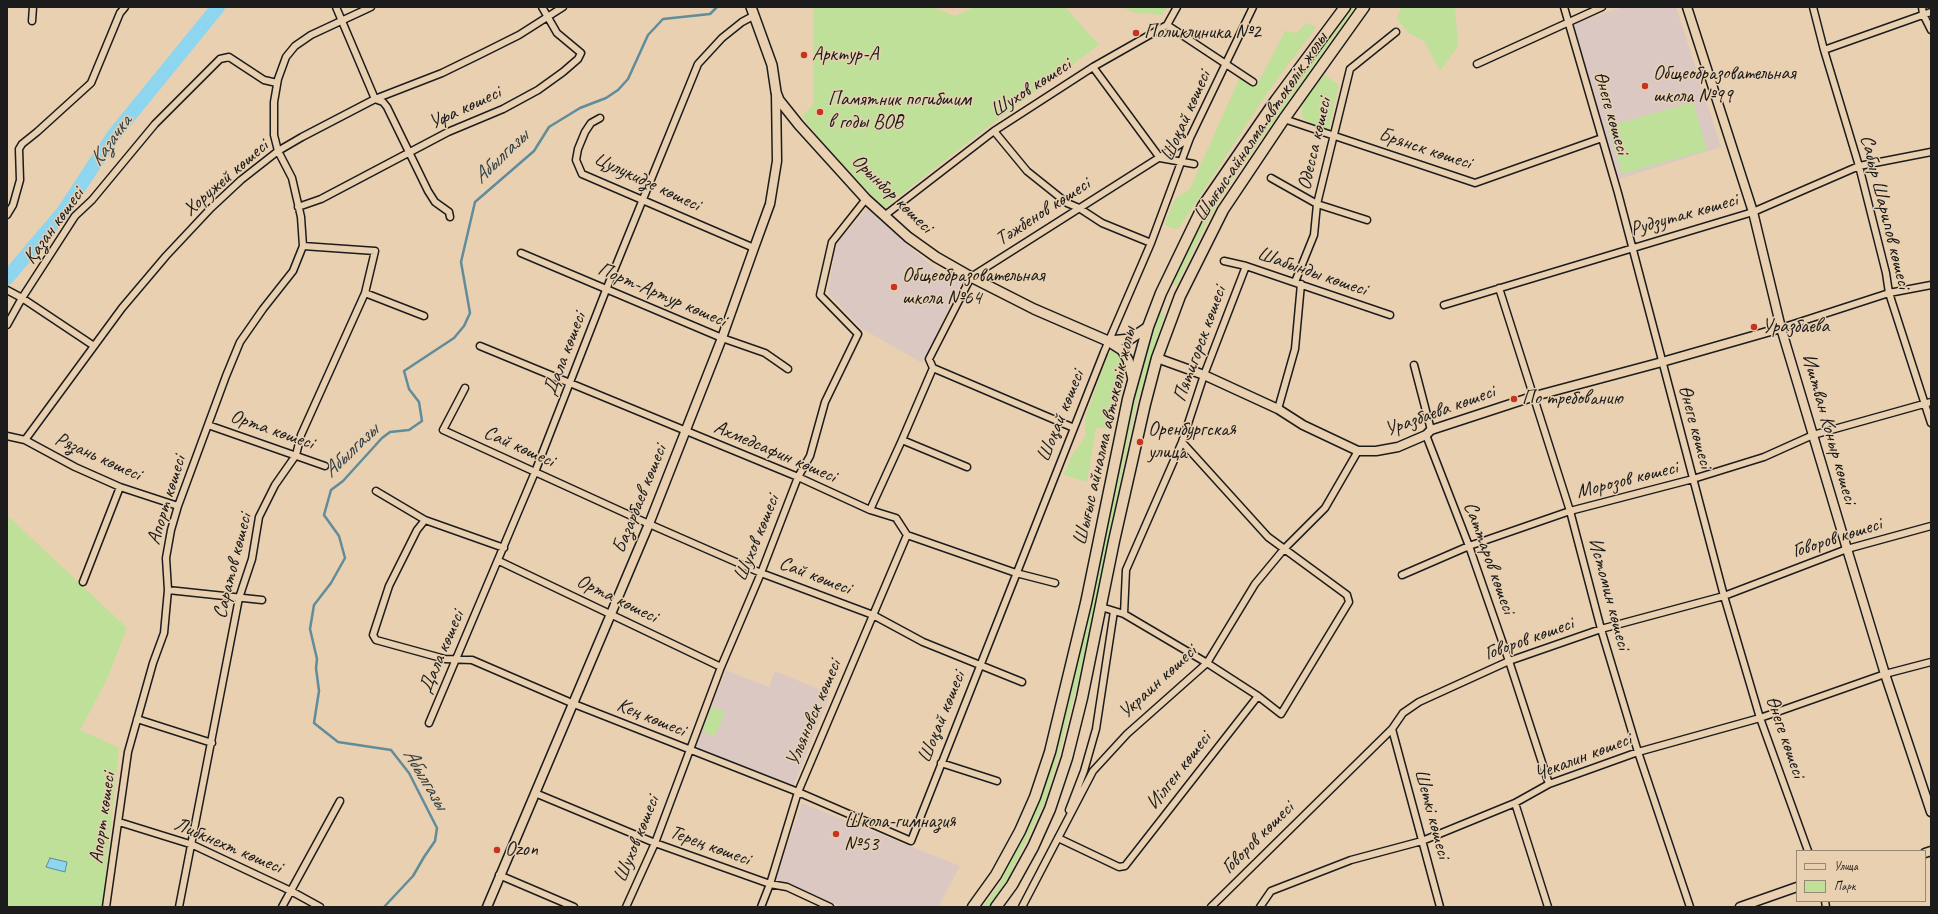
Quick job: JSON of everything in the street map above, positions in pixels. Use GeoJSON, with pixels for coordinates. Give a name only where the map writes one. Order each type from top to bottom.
{"type":"FeatureCollection","features":[{"type":"Feature","properties":{"kind":"main road","name":"Шығыс айналма автокөлік жолы"},"geometry":{"type":"LineString","coordinates":[[973,907],[996,875],[1020,831],[1035,797],[1050,752],[1084,611],[1117,448],[1133,379],[1148,327],[1161,293],[1203,206],[1276,100],[1345,7]]}},
{"type":"Feature","properties":{"kind":"main road","name":"Шығыс айналма автокөлік жолы"},"geometry":{"type":"LineString","coordinates":[[996,907],[1012,885],[1033,847],[1050,809],[1067,758],[1135,448],[1157,358],[1180,296],[1223,210],[1284,119],[1364,7]]}},
{"type":"Feature","properties":{"kind":"main road","name":"Орынбор көшесі"},"geometry":{"type":"LineString","coordinates":[[753,11],[772,66],[776,92],[779,100],[799,125],[866,199],[884,216],[923,249],[971,277],[1034,309],[1108,341]]}},
{"type":"Feature","properties":{"kind":"main road"},"geometry":{"type":"LineString","coordinates":[[1108,341],[1130,339],[1148,327]]}},
{"type":"Feature","properties":{"kind":"main road"},"geometry":{"type":"LineString","coordinates":[[1108,341],[1122,350],[1128,360],[1133,379]]}},
{"type":"Feature","properties":{"kind":"street"},"geometry":{"type":"LineString","coordinates":[[32,21],[33,7]]}},
{"type":"Feature","properties":{"kind":"street"},"geometry":{"type":"LineString","coordinates":[[7,214],[13,205],[20,180],[19,149],[22,144],[91,83],[120,13],[125,7]]}},
{"type":"Feature","properties":{"kind":"street"},"geometry":{"type":"LineString","coordinates":[[336,7],[375,99],[383,102],[387,107],[408,153],[435,202],[445,207],[449,212],[450,217]]}},
{"type":"Feature","properties":{"kind":"street"},"geometry":{"type":"LineString","coordinates":[[278,151],[274,135],[273,120],[277,83],[286,57],[295,46],[311,34],[371,7]]}},
{"type":"Feature","properties":{"kind":"street","name":"Уфа көшесі"},"geometry":{"type":"LineString","coordinates":[[298,207],[327,196],[448,132],[503,109],[538,90],[578,59],[581,53],[557,33],[542,7]]}},
{"type":"Feature","properties":{"kind":"street","name":"Хоружей көшесі"},"geometry":{"type":"LineString","coordinates":[[25,440],[122,308],[166,256],[211,208],[241,180],[278,151],[375,99],[442,73],[519,35],[546,16],[563,7]]}},
{"type":"Feature","properties":{"kind":"street"},"geometry":{"type":"LineString","coordinates":[[1177,7],[1167,25],[1253,82]]}},
{"type":"Feature","properties":{"kind":"street","name":"Шоқай көшесі"},"geometry":{"type":"LineString","coordinates":[[911,841],[1108,341],[1151,243],[1190,138],[1227,65],[1253,7]]}},
{"type":"Feature","properties":{"kind":"street","name":"Өнеге көшесі"},"geometry":{"type":"LineString","coordinates":[[1564,7],[1632,247],[1724,596],[1760,718],[1808,850]]}},
{"type":"Feature","properties":{"kind":"street"},"geometry":{"type":"LineString","coordinates":[[1477,64],[1602,7]]}},
{"type":"Feature","properties":{"kind":"street","name":"Иштван Коныр көшесі"},"geometry":{"type":"LineString","coordinates":[[1687,7],[1753,212],[1781,328],[1847,549],[1885,674],[1931,812]]}},
{"type":"Feature","properties":{"kind":"street","name":"Сабыр Шарипов көшесі"},"geometry":{"type":"LineString","coordinates":[[1813,7],[1824,50],[1859,166],[1886,273],[1889,293],[1931,423]]}},
{"type":"Feature","properties":{"kind":"street"},"geometry":{"type":"LineString","coordinates":[[1922,10],[1931,30]]}},
{"type":"Feature","properties":{"kind":"street"},"geometry":{"type":"LineString","coordinates":[[1824,50],[1922,10],[1931,12]]}},
{"type":"Feature","properties":{"kind":"street","name":"Дала көшесі"},"geometry":{"type":"LineString","coordinates":[[429,723],[499,561],[571,383],[606,290],[644,200],[698,64],[722,38],[753,11]]}},
{"type":"Feature","properties":{"kind":"street","name":"Шухов көшесі"},"geometry":{"type":"LineString","coordinates":[[884,216],[994,131],[1093,67],[1167,25]]}},
{"type":"Feature","properties":{"kind":"street","name":"Одесса көшесі"},"geometry":{"type":"LineString","coordinates":[[1278,409],[1295,349],[1298,283],[1314,235],[1318,204],[1350,69],[1396,32]]}},
{"type":"Feature","properties":{"kind":"street","name":"Қазан көшесі"},"geometry":{"type":"LineString","coordinates":[[7,325],[20,297],[75,216],[92,200],[155,124],[220,59],[229,57],[264,80],[277,83]]}},
{"type":"Feature","properties":{"kind":"street"},"geometry":{"type":"LineString","coordinates":[[1093,67],[1160,158],[1194,164]]}},
{"type":"Feature","properties":{"kind":"street","name":"Базарбаев көшесі"},"geometry":{"type":"LineString","coordinates":[[487,907],[499,875],[574,704],[649,524],[722,338],[770,204],[777,161],[776,92]]}},
{"type":"Feature","properties":{"kind":"street","name":"Цулукидзе көшесі"},"geometry":{"type":"LineString","coordinates":[[600,118],[591,123],[585,132],[578,150],[576,160],[582,174],[754,248]]}},
{"type":"Feature","properties":{"kind":"street","name":"Брянск көшесі"},"geometry":{"type":"LineString","coordinates":[[1284,119],[1475,183],[1602,138]]}},
{"type":"Feature","properties":{"kind":"street"},"geometry":{"type":"LineString","coordinates":[[994,131],[1027,171],[1067,203],[1079,208],[1102,223],[1151,243]]}},
{"type":"Feature","properties":{"kind":"street","name":"Тәжбенов көшесі"},"geometry":{"type":"LineString","coordinates":[[933,368],[928,359],[971,277],[1190,138]]}},
{"type":"Feature","properties":{"kind":"street","name":"Апорт көшесі"},"geometry":{"type":"LineString","coordinates":[[106,907],[119,822],[124,776],[137,718],[153,663],[164,633],[168,590],[166,558],[171,530],[178,506],[240,342],[263,309],[293,272],[303,246],[298,207],[292,178],[278,151]]}},
{"type":"Feature","properties":{"kind":"street","name":"Рудзутак көшесі"},"geometry":{"type":"LineString","coordinates":[[1444,305],[1632,247],[1753,212],[1859,166],[1931,152]]}},
{"type":"Feature","properties":{"kind":"street"},"geometry":{"type":"LineString","coordinates":[[1272,178],[1318,204],[1367,220]]}},
{"type":"Feature","properties":{"kind":"street","name":"Шухов көшесі"},"geometry":{"type":"LineString","coordinates":[[626,907],[654,843],[721,667],[761,573],[798,477],[810,456],[825,402],[858,334],[820,295],[832,242],[866,199]]}},
{"type":"Feature","properties":{"kind":"street","name":"Саратов көшесі"},"geometry":{"type":"LineString","coordinates":[[179,907],[193,845],[239,598],[252,559],[259,517],[275,485],[296,455],[301,435],[365,293],[375,251],[303,246]]}},
{"type":"Feature","properties":{"kind":"street","name":"Порт-Артур көшесі"},"geometry":{"type":"LineString","coordinates":[[521,253],[722,338],[765,353],[788,369]]}},
{"type":"Feature","properties":{"kind":"street","name":"Шабынды көшесі"},"geometry":{"type":"LineString","coordinates":[[1224,262],[1246,266],[1390,315]]}},
{"type":"Feature","properties":{"kind":"street","name":"Пятигорск көшесі"},"geometry":{"type":"LineString","coordinates":[[1124,614],[1126,570],[1182,442],[1204,375],[1246,266]]}},
{"type":"Feature","properties":{"kind":"street","name":"Уразбаева көшесі"},"geometry":{"type":"LineString","coordinates":[[1157,358],[1204,375],[1278,409],[1303,425],[1358,451],[1376,452],[1398,447],[1428,432],[1535,396],[1781,328],[1889,293],[1931,285]]}},
{"type":"Feature","properties":{"kind":"street","name":"Истомин көшесі"},"geometry":{"type":"LineString","coordinates":[[1500,288],[1570,511],[1601,629],[1638,752],[1690,907]]}},
{"type":"Feature","properties":{"kind":"street"},"geometry":{"type":"LineString","coordinates":[[7,290],[94,346]]}},
{"type":"Feature","properties":{"kind":"street"},"geometry":{"type":"LineString","coordinates":[[365,293],[424,316]]}},
{"type":"Feature","properties":{"kind":"street","name":"Ахмедсафин көшесі"},"geometry":{"type":"LineString","coordinates":[[480,346],[798,477],[870,510],[896,518],[907,535]]}},
{"type":"Feature","properties":{"kind":"street","name":"Саттаров көшесі"},"geometry":{"type":"LineString","coordinates":[[1414,365],[1428,432],[1509,661],[1549,784]]}},
{"type":"Feature","properties":{"kind":"street"},"geometry":{"type":"LineString","coordinates":[[870,510],[933,368],[1074,428]]}},
{"type":"Feature","properties":{"kind":"street","name":"Сай көшесі"},"geometry":{"type":"LineString","coordinates":[[465,388],[443,430],[649,524],[761,573],[873,615],[924,642],[1022,682]]}},
{"type":"Feature","properties":{"kind":"street","name":"Морозов көшесі"},"geometry":{"type":"LineString","coordinates":[[1402,575],[1469,546],[1570,511],[1693,480],[1764,457],[1813,435],[1931,402]]}},
{"type":"Feature","properties":{"kind":"street","name":"Орта көшесі"},"geometry":{"type":"LineString","coordinates":[[208,424],[325,466]]}},
{"type":"Feature","properties":{"kind":"street","name":"Рязань көшесі"},"geometry":{"type":"LineString","coordinates":[[7,436],[25,440],[120,487],[178,506]]}},
{"type":"Feature","properties":{"kind":"street"},"geometry":{"type":"LineString","coordinates":[[902,440],[967,467]]}},
{"type":"Feature","properties":{"kind":"street"},"geometry":{"type":"LineString","coordinates":[[1101,607],[1124,614],[1207,663],[1258,696],[1281,714],[1349,602],[1348,595],[1268,537],[1182,442]]}},
{"type":"Feature","properties":{"kind":"street","name":"Украин көшесі"},"geometry":{"type":"LineString","coordinates":[[1022,907],[1093,771],[1127,734],[1207,663],[1255,584],[1284,549],[1325,508],[1358,451]]}},
{"type":"Feature","properties":{"kind":"street"},"geometry":{"type":"LineString","coordinates":[[83,582],[120,487]]}},
{"type":"Feature","properties":{"kind":"street"},"geometry":{"type":"LineString","coordinates":[[376,490],[426,520],[504,548]]}},
{"type":"Feature","properties":{"kind":"street","name":"Кең көшесі"},"geometry":{"type":"LineString","coordinates":[[426,520],[417,530],[389,586],[373,635],[376,640],[445,659],[472,660],[574,704],[798,792],[911,841]]}},
{"type":"Feature","properties":{"kind":"street","name":"Говоров көшесі"},"geometry":{"type":"LineString","coordinates":[[1211,907],[1392,729],[1403,713],[1419,702],[1509,661],[1601,629],[1724,596],[1847,549],[1931,526]]}},
{"type":"Feature","properties":{"kind":"street"},"geometry":{"type":"LineString","coordinates":[[907,535],[1016,573],[1055,583]]}},
{"type":"Feature","properties":{"kind":"street","name":"Ульяновск көшесі"},"geometry":{"type":"LineString","coordinates":[[761,907],[770,884],[798,792],[907,535]]}},
{"type":"Feature","properties":{"kind":"street","name":"Орта көшесі"},"geometry":{"type":"LineString","coordinates":[[499,561],[611,613],[721,667]]}},
{"type":"Feature","properties":{"kind":"street"},"geometry":{"type":"LineString","coordinates":[[168,590],[262,600]]}},
{"type":"Feature","properties":{"kind":"street"},"geometry":{"type":"LineString","coordinates":[[1058,838],[1084,771],[1096,729],[1114,611]]}},
{"type":"Feature","properties":{"kind":"street","name":"Чекалин көшесі"},"geometry":{"type":"LineString","coordinates":[[1260,907],[1271,891],[1351,860],[1422,841],[1515,803],[1549,784],[1638,752],[1760,718],[1885,674],[1931,662]]}},
{"type":"Feature","properties":{"kind":"street","name":"Иілген көшесі"},"geometry":{"type":"LineString","coordinates":[[1058,838],[1119,867],[1125,866],[1258,696]]}},
{"type":"Feature","properties":{"kind":"street"},"geometry":{"type":"LineString","coordinates":[[137,718],[212,743]]}},
{"type":"Feature","properties":{"kind":"street","name":"Шеткі көшесі"},"geometry":{"type":"LineString","coordinates":[[1392,729],[1440,907]]}},
{"type":"Feature","properties":{"kind":"street"},"geometry":{"type":"LineString","coordinates":[[941,763],[997,781]]}},
{"type":"Feature","properties":{"kind":"street","name":"Терең көшесі"},"geometry":{"type":"LineString","coordinates":[[535,793],[654,843],[770,884],[788,887],[830,907]]}},
{"type":"Feature","properties":{"kind":"street"},"geometry":{"type":"LineString","coordinates":[[282,907],[340,801]]}},
{"type":"Feature","properties":{"kind":"street"},"geometry":{"type":"LineString","coordinates":[[1515,803],[1548,907]]}},
{"type":"Feature","properties":{"kind":"street","name":"Либкнехт көшесі"},"geometry":{"type":"LineString","coordinates":[[119,822],[193,845],[291,891],[320,907]]}},
{"type":"Feature","properties":{"kind":"street"},"geometry":{"type":"LineString","coordinates":[[499,875],[574,907]]}},
{"type":"Feature","properties":{"kind":"street"},"geometry":{"type":"LineString","coordinates":[[1740,907],[1796,887]]}},
{"type":"Feature","properties":{"kind":"shaded area","name":"Общеобразовательная школа №99"},"geometry":{"type":"Polygon","coordinates":[[[1624,7],[1676,7],[1721,147],[1619,179],[1569,24],[1624,7]]]}},
{"type":"Feature","properties":{"kind":"shaded area","name":"Общеобразовательная школа №64"},"geometry":{"type":"Polygon","coordinates":[[[867,208],[935,269],[962,282],[922,363],[861,328],[828,293],[836,244],[867,208]]]}},
{"type":"Feature","properties":{"kind":"shaded area"},"geometry":{"type":"Polygon","coordinates":[[[726,670],[769,687],[775,671],[830,694],[793,787],[694,750],[726,670]]]}},
{"type":"Feature","properties":{"kind":"shaded area","name":"Школа-гимназия №53"},"geometry":{"type":"Polygon","coordinates":[[[802,803],[960,866],[938,907],[842,907],[776,879],[802,803]]]}},
{"type":"Feature","properties":{"kind":"green space"},"geometry":{"type":"Polygon","coordinates":[[[814,7],[932,7],[955,16],[975,7],[1065,7],[1099,45],[985,129],[884,208],[822,142],[802,116],[813,105],[814,7]]]}},
{"type":"Feature","properties":{"kind":"green space"},"geometry":{"type":"Polygon","coordinates":[[[1123,7],[1167,7],[1162,15],[1132,12],[1123,7]]]}},
{"type":"Feature","properties":{"kind":"green space"},"geometry":{"type":"Polygon","coordinates":[[[1350,7],[1355,7],[1230,183],[1206,224],[1176,286],[1172,283],[1203,220],[1226,182],[1350,7]]]}},
{"type":"Feature","properties":{"kind":"green space"},"geometry":{"type":"Polygon","coordinates":[[[1401,7],[1455,7],[1458,46],[1440,71],[1424,41],[1409,33],[1397,19],[1401,7]]]}},
{"type":"Feature","properties":{"kind":"green space"},"geometry":{"type":"Polygon","coordinates":[[[1307,23],[1316,27],[1267,93],[1179,228],[1177,229],[1164,225],[1176,198],[1190,189],[1240,77],[1257,85],[1285,31],[1296,33],[1307,23]]]}},
{"type":"Feature","properties":{"kind":"green space"},"geometry":{"type":"Polygon","coordinates":[[[1324,75],[1339,85],[1328,131],[1314,126],[1302,117],[1302,103],[1324,75]]]}},
{"type":"Feature","properties":{"kind":"green space"},"geometry":{"type":"Polygon","coordinates":[[[1693,102],[1707,150],[1622,174],[1608,126],[1693,102]]]}},
{"type":"Feature","properties":{"kind":"green space"},"geometry":{"type":"Polygon","coordinates":[[[1160,312],[1165,313],[1136,405],[1081,671],[1047,797],[1002,891],[990,907],[982,907],[998,887],[1043,795],[1075,669],[1131,404],[1160,312]]]}},
{"type":"Feature","properties":{"kind":"green space"},"geometry":{"type":"Polygon","coordinates":[[[1111,351],[1118,352],[1126,365],[1109,429],[1096,427],[1087,482],[1064,475],[1071,457],[1086,436],[1085,418],[1108,354],[1111,351]]]}},
{"type":"Feature","properties":{"kind":"green space"},"geometry":{"type":"Polygon","coordinates":[[[7,515],[127,628],[106,681],[80,730],[119,748],[102,907],[7,907],[7,515]]]}},
{"type":"Feature","properties":{"kind":"green space"},"geometry":{"type":"Polygon","coordinates":[[[712,707],[725,712],[715,736],[702,731],[712,707]]]}},
{"type":"Feature","properties":{"kind":"water"},"geometry":{"type":"Polygon","coordinates":[[[50,858],[67,862],[65,872],[46,867],[50,858]]]}},
{"type":"Feature","properties":{"kind":"waterway","name":"Казачка"},"geometry":{"type":"LineString","coordinates":[[7,278],[63,212],[113,136],[218,7]]}},
{"type":"Feature","properties":{"kind":"waterway","name":"Абылгазы"},"geometry":{"type":"LineString","coordinates":[[384,907],[413,876],[435,841],[437,828],[409,773],[391,750],[338,742],[314,723],[319,691],[316,668],[317,659],[310,629],[314,605],[331,583],[345,558],[339,536],[324,515],[331,490],[343,481],[382,438],[390,432],[409,430],[422,421],[419,402],[409,389],[404,371],[454,338],[464,326],[470,313],[461,262],[475,202],[534,151],[549,127],[580,108],[606,98],[618,90],[628,79],[648,35],[663,19],[710,14],[717,7]]}},
{"type":"Feature","properties":{"kind":"place","name":"Поликлиника №2"},"geometry":{"type":"Point","coordinates":[1136,33]}},
{"type":"Feature","properties":{"kind":"place","name":"Арктур-А"},"geometry":{"type":"Point","coordinates":[804,55]}},
{"type":"Feature","properties":{"kind":"place","name":"Общеобразовательная школа №99"},"geometry":{"type":"Point","coordinates":[1645,86]}},
{"type":"Feature","properties":{"kind":"place","name":"Памятник погибшим в годы ВОВ"},"geometry":{"type":"Point","coordinates":[820,112]}},
{"type":"Feature","properties":{"kind":"place","name":"Общеобразовательная школа №64"},"geometry":{"type":"Point","coordinates":[894,287]}},
{"type":"Feature","properties":{"kind":"place","name":"Уразбаева"},"geometry":{"type":"Point","coordinates":[1754,327]}},
{"type":"Feature","properties":{"kind":"place","name":"По требованию"},"geometry":{"type":"Point","coordinates":[1514,399]}},
{"type":"Feature","properties":{"kind":"place","name":"Оренбургская улица"},"geometry":{"type":"Point","coordinates":[1140,442]}},
{"type":"Feature","properties":{"kind":"place","name":"Школа-гимназия №53"},"geometry":{"type":"Point","coordinates":[836,834]}},
{"type":"Feature","properties":{"kind":"place","name":"Ozon"},"geometry":{"type":"Point","coordinates":[497,850]}}]}
